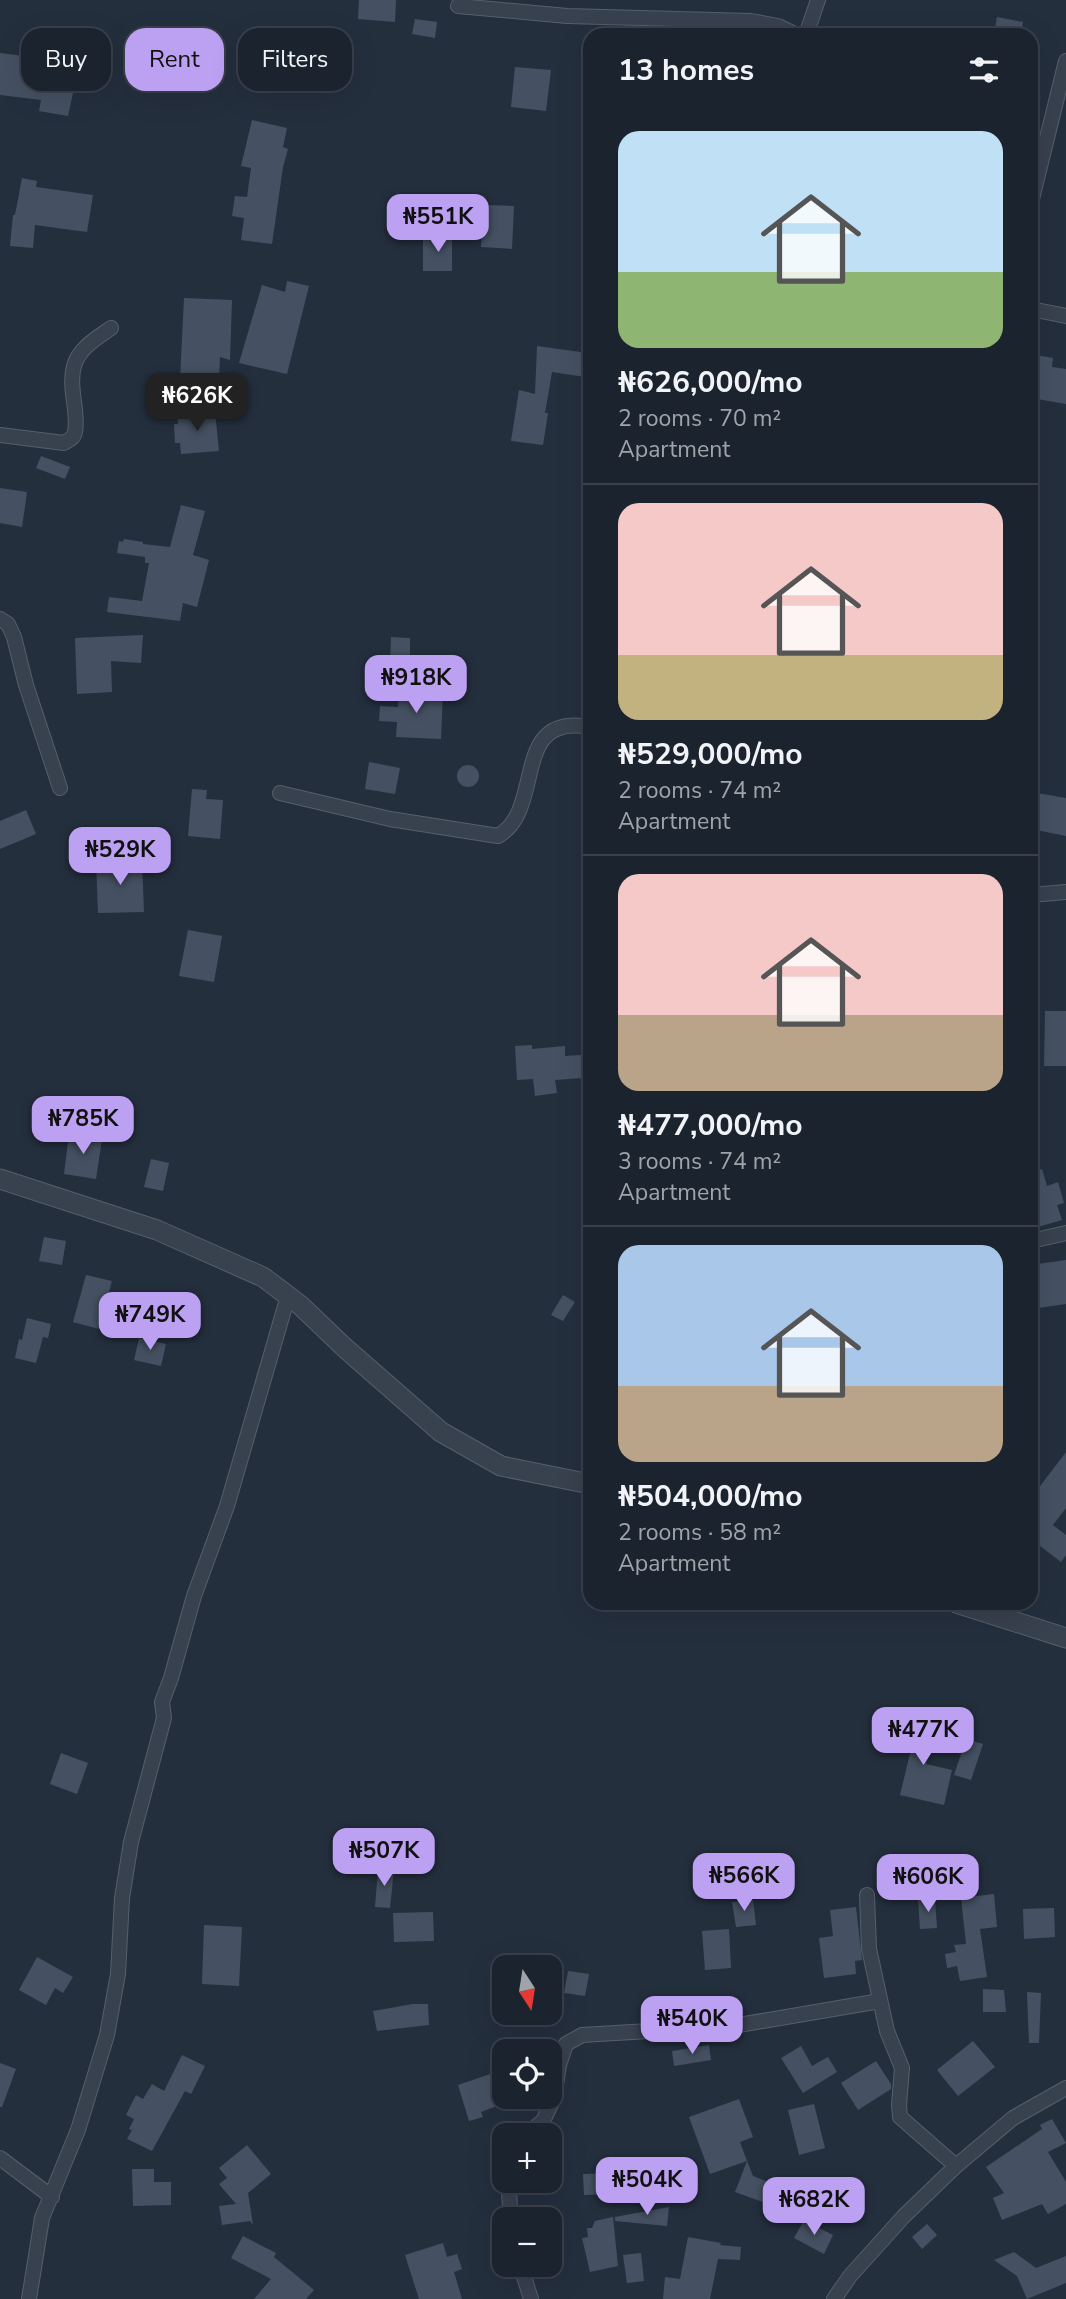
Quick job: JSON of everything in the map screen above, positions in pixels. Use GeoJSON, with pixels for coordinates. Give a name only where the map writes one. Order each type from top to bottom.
{"type":"FeatureCollection","features":[{"type":"Feature","properties":{"kind":"street"},"geometry":{"type":"LineString","coordinates":[[808,28],[818,0]]}},
{"type":"Feature","properties":{"kind":"street"},"geometry":{"type":"LineString","coordinates":[[458,6],[567,16],[751,21],[782,28]]}},
{"type":"Feature","properties":{"kind":"street"},"geometry":{"type":"LineString","coordinates":[[1038,175],[1066,61]]}},
{"type":"Feature","properties":{"kind":"street"},"geometry":{"type":"LineString","coordinates":[[1038,310],[1066,316]]}},
{"type":"Feature","properties":{"kind":"street"},"geometry":{"type":"LineString","coordinates":[[0,435],[64,443],[72,438],[75,431],[71,389],[74,365],[86,346],[111,328]]}},
{"type":"Feature","properties":{"kind":"street"},"geometry":{"type":"LineString","coordinates":[[0,619],[8,624],[14,637],[26,685],[60,788]]}},
{"type":"Feature","properties":{"kind":"street"},"geometry":{"type":"LineString","coordinates":[[280,793],[390,819],[498,836],[511,829],[540,739],[554,728],[583,725]]}},
{"type":"Feature","properties":{"kind":"street"},"geometry":{"type":"LineString","coordinates":[[1038,894],[1066,892]]}},
{"type":"Feature","properties":{"kind":"street"},"geometry":{"type":"LineString","coordinates":[[0,1179],[157,1230],[263,1277],[441,1432],[500,1466],[583,1483]]}},
{"type":"Feature","properties":{"kind":"street"},"geometry":{"type":"LineString","coordinates":[[1038,1239],[1066,1233]]}},
{"type":"Feature","properties":{"kind":"street"},"geometry":{"type":"LineString","coordinates":[[29,2299],[42,2218],[78,2130],[107,2035],[118,1974],[122,1898],[131,1842],[164,1718],[162,1702],[194,1596],[227,1506],[288,1296]]}},
{"type":"Feature","properties":{"kind":"street"},"geometry":{"type":"LineString","coordinates":[[978,1610],[1066,1638]]}},
{"type":"Feature","properties":{"kind":"street"},"geometry":{"type":"LineString","coordinates":[[867,1895],[869,1949],[887,2031],[902,2068],[900,2117],[956,2166]]}},
{"type":"Feature","properties":{"kind":"street"},"geometry":{"type":"LineString","coordinates":[[541,2123],[554,2098],[559,2065],[566,2045],[582,2035],[733,2026],[880,2001]]}},
{"type":"Feature","properties":{"kind":"street"},"geometry":{"type":"LineString","coordinates":[[834,2299],[850,2276],[904,2216],[956,2166],[1013,2118],[1066,2088]]}},
{"type":"Feature","properties":{"kind":"street"},"geometry":{"type":"LineString","coordinates":[[0,2158],[52,2197]]}},
{"type":"Feature","properties":{"kind":"street"},"geometry":{"type":"LineString","coordinates":[[524,2277],[531,2299]]}},
{"type":"Feature","properties":{"kind":"building"},"geometry":{"type":"Polygon","coordinates":[[[359,0],[396,0],[395,22],[358,19],[359,0]]]}},
{"type":"Feature","properties":{"kind":"building"},"geometry":{"type":"Polygon","coordinates":[[[997,17],[1023,22],[1022,28],[995,28],[997,17]]]}},
{"type":"Feature","properties":{"kind":"building"},"geometry":{"type":"Polygon","coordinates":[[[415,19],[437,22],[435,38],[412,34],[415,19]]]}},
{"type":"Feature","properties":{"kind":"building"},"geometry":{"type":"Polygon","coordinates":[[[0,53],[21,56],[21,91],[73,91],[68,116],[39,111],[41,100],[0,95],[0,53]]]}},
{"type":"Feature","properties":{"kind":"building"},"geometry":{"type":"Polygon","coordinates":[[[515,67],[551,70],[546,111],[511,107],[515,67]]]}},
{"type":"Feature","properties":{"kind":"building"},"geometry":{"type":"Polygon","coordinates":[[[252,120],[287,128],[283,147],[288,149],[272,244],[241,240],[244,218],[232,216],[235,196],[247,197],[251,168],[241,166],[252,120]]]}},
{"type":"Feature","properties":{"kind":"building"},"geometry":{"type":"Polygon","coordinates":[[[22,178],[37,181],[36,187],[93,195],[87,232],[35,225],[33,248],[10,246],[13,215],[22,178]]]}},
{"type":"Feature","properties":{"kind":"building"},"geometry":{"type":"Polygon","coordinates":[[[484,205],[514,206],[512,249],[481,247],[484,205]]]}},
{"type":"Feature","properties":{"kind":"building"},"geometry":{"type":"Polygon","coordinates":[[[423,237],[452,237],[452,271],[423,271],[423,237]]]}},
{"type":"Feature","properties":{"kind":"building"},"geometry":{"type":"Polygon","coordinates":[[[287,281],[309,286],[287,374],[239,363],[262,285],[285,292],[287,281]]]}},
{"type":"Feature","properties":{"kind":"building"},"geometry":{"type":"Polygon","coordinates":[[[184,298],[232,300],[230,360],[220,357],[219,380],[180,380],[184,298]]]}},
{"type":"Feature","properties":{"kind":"building"},"geometry":{"type":"Polygon","coordinates":[[[537,346],[583,352],[583,377],[552,372],[543,445],[511,441],[519,390],[535,394],[537,346]]]}},
{"type":"Feature","properties":{"kind":"building"},"geometry":{"type":"Polygon","coordinates":[[[1038,355],[1053,358],[1052,367],[1066,369],[1066,404],[1038,399],[1038,355]]]}},
{"type":"Feature","properties":{"kind":"building"},"geometry":{"type":"Polygon","coordinates":[[[215,411],[219,451],[181,454],[180,443],[175,443],[174,424],[178,424],[177,414],[215,411]]]}},
{"type":"Feature","properties":{"kind":"building"},"geometry":{"type":"Polygon","coordinates":[[[41,456],[70,467],[65,479],[36,468],[41,456]]]}},
{"type":"Feature","properties":{"kind":"building"},"geometry":{"type":"Polygon","coordinates":[[[0,488],[27,492],[22,527],[0,523],[0,488]]]}},
{"type":"Feature","properties":{"kind":"building"},"geometry":{"type":"Polygon","coordinates":[[[181,505],[205,511],[193,555],[209,560],[197,607],[183,603],[180,621],[107,612],[109,597],[142,601],[149,563],[145,563],[145,557],[117,553],[119,541],[123,542],[124,539],[170,547],[181,505]]]}},
{"type":"Feature","properties":{"kind":"building"},"geometry":{"type":"Polygon","coordinates":[[[143,635],[141,663],[111,661],[112,692],[77,694],[75,638],[143,635]]]}},
{"type":"Feature","properties":{"kind":"building"},"geometry":{"type":"Polygon","coordinates":[[[391,637],[410,638],[410,671],[390,670],[391,637]]]}},
{"type":"Feature","properties":{"kind":"building"},"geometry":{"type":"Polygon","coordinates":[[[399,690],[443,692],[441,739],[396,737],[397,722],[379,721],[380,706],[398,707],[399,690]]]}},
{"type":"Feature","properties":{"kind":"building"},"geometry":{"type":"Polygon","coordinates":[[[369,762],[400,768],[395,794],[365,789],[369,762]]]}},
{"type":"Feature","properties":{"kind":"building"},"geometry":{"type":"Polygon","coordinates":[[[468,765],[476,768],[479,776],[476,784],[468,787],[460,784],[457,776],[460,768],[468,765]]]}},
{"type":"Feature","properties":{"kind":"building"},"geometry":{"type":"Polygon","coordinates":[[[192,789],[207,790],[206,799],[223,800],[220,839],[188,836],[192,789]]]}},
{"type":"Feature","properties":{"kind":"building"},"geometry":{"type":"Polygon","coordinates":[[[1038,793],[1066,798],[1066,836],[1038,830],[1038,793]]]}},
{"type":"Feature","properties":{"kind":"building"},"geometry":{"type":"Polygon","coordinates":[[[26,810],[36,834],[0,849],[0,821],[26,810]]]}},
{"type":"Feature","properties":{"kind":"building"},"geometry":{"type":"Polygon","coordinates":[[[142,861],[144,912],[98,913],[96,862],[142,861]]]}},
{"type":"Feature","properties":{"kind":"building"},"geometry":{"type":"Polygon","coordinates":[[[188,930],[222,936],[214,982],[179,976],[188,930]]]}},
{"type":"Feature","properties":{"kind":"building"},"geometry":{"type":"Polygon","coordinates":[[[1045,1011],[1066,1011],[1066,1066],[1044,1066],[1045,1011]]]}},
{"type":"Feature","properties":{"kind":"building"},"geometry":{"type":"Polygon","coordinates":[[[532,1045],[532,1049],[565,1046],[565,1056],[581,1055],[583,1078],[555,1080],[557,1093],[535,1096],[533,1079],[517,1080],[515,1046],[532,1045]]]}},
{"type":"Feature","properties":{"kind":"building"},"geometry":{"type":"Polygon","coordinates":[[[69,1134],[102,1139],[96,1179],[64,1174],[69,1134]]]}},
{"type":"Feature","properties":{"kind":"building"},"geometry":{"type":"Polygon","coordinates":[[[151,1159],[169,1163],[163,1191],[144,1187],[151,1159]]]}},
{"type":"Feature","properties":{"kind":"building"},"geometry":{"type":"Polygon","coordinates":[[[1042,1169],[1047,1186],[1058,1182],[1064,1203],[1057,1205],[1062,1220],[1038,1227],[1038,1170],[1042,1169]]]}},
{"type":"Feature","properties":{"kind":"building"},"geometry":{"type":"Polygon","coordinates":[[[44,1237],[66,1241],[62,1265],[39,1261],[44,1237]]]}},
{"type":"Feature","properties":{"kind":"building"},"geometry":{"type":"Polygon","coordinates":[[[1066,1260],[1066,1304],[1038,1308],[1038,1264],[1066,1260]]]}},
{"type":"Feature","properties":{"kind":"building"},"geometry":{"type":"Polygon","coordinates":[[[86,1275],[112,1281],[99,1329],[73,1322],[86,1275]]]}},
{"type":"Feature","properties":{"kind":"building"},"geometry":{"type":"Polygon","coordinates":[[[563,1295],[575,1302],[563,1321],[551,1315],[563,1295]]]}},
{"type":"Feature","properties":{"kind":"building"},"geometry":{"type":"Polygon","coordinates":[[[27,1318],[51,1324],[48,1338],[43,1337],[36,1363],[15,1358],[27,1318]]]}},
{"type":"Feature","properties":{"kind":"building"},"geometry":{"type":"Polygon","coordinates":[[[139,1338],[166,1344],[161,1366],[134,1360],[139,1338]]]}},
{"type":"Feature","properties":{"kind":"building"},"geometry":{"type":"Polygon","coordinates":[[[1066,1452],[1066,1508],[1053,1525],[1066,1535],[1066,1555],[1061,1562],[1038,1544],[1038,1489],[1066,1452]]]}},
{"type":"Feature","properties":{"kind":"building"},"geometry":{"type":"Polygon","coordinates":[[[905,1720],[936,1729],[926,1764],[952,1770],[944,1805],[900,1795],[913,1741],[900,1737],[905,1720]]]}},
{"type":"Feature","properties":{"kind":"building"},"geometry":{"type":"Polygon","coordinates":[[[966,1739],[983,1744],[971,1780],[954,1775],[966,1739]]]}},
{"type":"Feature","properties":{"kind":"building"},"geometry":{"type":"Polygon","coordinates":[[[61,1753],[88,1763],[77,1794],[50,1784],[61,1753]]]}},
{"type":"Feature","properties":{"kind":"building"},"geometry":{"type":"Polygon","coordinates":[[[378,1869],[394,1870],[390,1908],[375,1907],[378,1869]]]}},
{"type":"Feature","properties":{"kind":"building"},"geometry":{"type":"Polygon","coordinates":[[[994,1894],[997,1927],[980,1929],[987,1977],[960,1981],[957,1966],[947,1968],[945,1954],[956,1952],[954,1945],[966,1944],[961,1898],[994,1894]]]}},
{"type":"Feature","properties":{"kind":"building"},"geometry":{"type":"Polygon","coordinates":[[[935,1899],[937,1928],[920,1929],[918,1900],[935,1899]]]}},
{"type":"Feature","properties":{"kind":"building"},"geometry":{"type":"Polygon","coordinates":[[[753,1900],[756,1925],[736,1927],[732,1902],[753,1900]]]}},
{"type":"Feature","properties":{"kind":"building"},"geometry":{"type":"Polygon","coordinates":[[[856,1907],[862,1960],[855,1961],[856,1974],[824,1978],[819,1938],[833,1936],[830,1910],[856,1907]]]}},
{"type":"Feature","properties":{"kind":"building"},"geometry":{"type":"Polygon","coordinates":[[[1054,1908],[1055,1937],[1024,1939],[1023,1909],[1054,1908]]]}},
{"type":"Feature","properties":{"kind":"building"},"geometry":{"type":"Polygon","coordinates":[[[433,1912],[434,1941],[394,1942],[393,1913],[433,1912]]]}},
{"type":"Feature","properties":{"kind":"building"},"geometry":{"type":"Polygon","coordinates":[[[204,1925],[242,1927],[239,1986],[202,1984],[204,1925]]]}},
{"type":"Feature","properties":{"kind":"building"},"geometry":{"type":"Polygon","coordinates":[[[729,1929],[731,1968],[705,1970],[702,1931],[729,1929]]]}},
{"type":"Feature","properties":{"kind":"building"},"geometry":{"type":"Polygon","coordinates":[[[37,1957],[73,1977],[63,1993],[55,1988],[46,2005],[19,1990],[37,1957]]]}},
{"type":"Feature","properties":{"kind":"building"},"geometry":{"type":"Polygon","coordinates":[[[568,1971],[589,1974],[585,1996],[564,1993],[568,1971]]]}},
{"type":"Feature","properties":{"kind":"building"},"geometry":{"type":"Polygon","coordinates":[[[983,1989],[1004,1990],[1006,2012],[983,2012],[983,1989]]]}},
{"type":"Feature","properties":{"kind":"building"},"geometry":{"type":"Polygon","coordinates":[[[1027,1992],[1041,1993],[1039,2043],[1029,2043],[1027,1992]]]}},
{"type":"Feature","properties":{"kind":"building"},"geometry":{"type":"Polygon","coordinates":[[[428,2004],[429,2025],[377,2031],[373,2011],[428,2004]]]}},
{"type":"Feature","properties":{"kind":"building"},"geometry":{"type":"Polygon","coordinates":[[[973,2041],[995,2067],[958,2096],[937,2070],[973,2041]]]}},
{"type":"Feature","properties":{"kind":"building"},"geometry":{"type":"Polygon","coordinates":[[[709,2045],[711,2060],[674,2066],[672,2051],[709,2045]]]}},
{"type":"Feature","properties":{"kind":"building"},"geometry":{"type":"Polygon","coordinates":[[[801,2046],[812,2066],[828,2057],[837,2072],[803,2093],[781,2058],[801,2046]]]}},
{"type":"Feature","properties":{"kind":"building"},"geometry":{"type":"Polygon","coordinates":[[[182,2055],[205,2066],[191,2094],[185,2091],[152,2151],[127,2139],[134,2119],[126,2115],[136,2095],[143,2099],[152,2084],[164,2091],[182,2055]]]}},
{"type":"Feature","properties":{"kind":"building"},"geometry":{"type":"Polygon","coordinates":[[[876,2061],[891,2084],[891,2089],[858,2110],[841,2083],[876,2061]]]}},
{"type":"Feature","properties":{"kind":"building"},"geometry":{"type":"Polygon","coordinates":[[[0,2063],[16,2069],[2,2107],[0,2107],[0,2063]]]}},
{"type":"Feature","properties":{"kind":"building"},"geometry":{"type":"Polygon","coordinates":[[[492,2073],[492,2108],[481,2112],[483,2117],[469,2121],[458,2085],[492,2073]]]}},
{"type":"Feature","properties":{"kind":"building"},"geometry":{"type":"Polygon","coordinates":[[[739,2099],[753,2137],[740,2142],[747,2161],[710,2174],[689,2117],[739,2099]]]}},
{"type":"Feature","properties":{"kind":"building"},"geometry":{"type":"Polygon","coordinates":[[[814,2104],[825,2148],[799,2155],[788,2110],[814,2104]]]}},
{"type":"Feature","properties":{"kind":"building"},"geometry":{"type":"Polygon","coordinates":[[[1052,2119],[1066,2143],[1048,2152],[1066,2182],[1066,2204],[1048,2214],[1042,2204],[1002,2220],[993,2198],[1004,2193],[986,2167],[1042,2129],[1040,2125],[1052,2119]]]}},
{"type":"Feature","properties":{"kind":"building"},"geometry":{"type":"Polygon","coordinates":[[[247,2145],[271,2174],[248,2193],[253,2225],[250,2221],[222,2225],[219,2206],[236,2204],[219,2184],[227,2178],[219,2168],[247,2145]]]}},
{"type":"Feature","properties":{"kind":"building"},"geometry":{"type":"Polygon","coordinates":[[[747,2161],[753,2176],[793,2191],[785,2210],[735,2192],[747,2161]]]}},
{"type":"Feature","properties":{"kind":"building"},"geometry":{"type":"Polygon","coordinates":[[[132,2169],[154,2169],[154,2182],[171,2182],[171,2205],[133,2206],[132,2169]]]}},
{"type":"Feature","properties":{"kind":"building"},"geometry":{"type":"Polygon","coordinates":[[[615,2173],[616,2194],[584,2195],[583,2174],[615,2173]]]}},
{"type":"Feature","properties":{"kind":"building"},"geometry":{"type":"Polygon","coordinates":[[[669,2207],[667,2226],[615,2221],[615,2217],[669,2207]]]}},
{"type":"Feature","properties":{"kind":"building"},"geometry":{"type":"Polygon","coordinates":[[[613,2217],[618,2266],[590,2272],[582,2238],[588,2237],[587,2228],[592,2228],[595,2221],[613,2217]]]}},
{"type":"Feature","properties":{"kind":"building"},"geometry":{"type":"Polygon","coordinates":[[[804,2220],[833,2235],[824,2254],[794,2238],[804,2220]]]}},
{"type":"Feature","properties":{"kind":"building"},"geometry":{"type":"Polygon","coordinates":[[[927,2224],[937,2235],[922,2249],[912,2237],[927,2224]]]}},
{"type":"Feature","properties":{"kind":"building"},"geometry":{"type":"Polygon","coordinates":[[[243,2236],[276,2253],[274,2257],[314,2290],[306,2299],[254,2299],[271,2279],[231,2258],[243,2236]]]}},
{"type":"Feature","properties":{"kind":"building"},"geometry":{"type":"Polygon","coordinates":[[[688,2237],[741,2247],[740,2260],[718,2259],[710,2299],[663,2299],[665,2277],[680,2279],[688,2237]]]}},
{"type":"Feature","properties":{"kind":"building"},"geometry":{"type":"Polygon","coordinates":[[[443,2243],[447,2257],[457,2254],[462,2269],[454,2272],[462,2299],[419,2299],[405,2255],[443,2243]]]}},
{"type":"Feature","properties":{"kind":"building"},"geometry":{"type":"Polygon","coordinates":[[[1014,2252],[1036,2268],[1066,2256],[1066,2283],[1027,2299],[1017,2276],[994,2260],[1014,2252]]]}},
{"type":"Feature","properties":{"kind":"building"},"geometry":{"type":"Polygon","coordinates":[[[641,2253],[644,2281],[627,2283],[623,2255],[641,2253]]]}}]}
